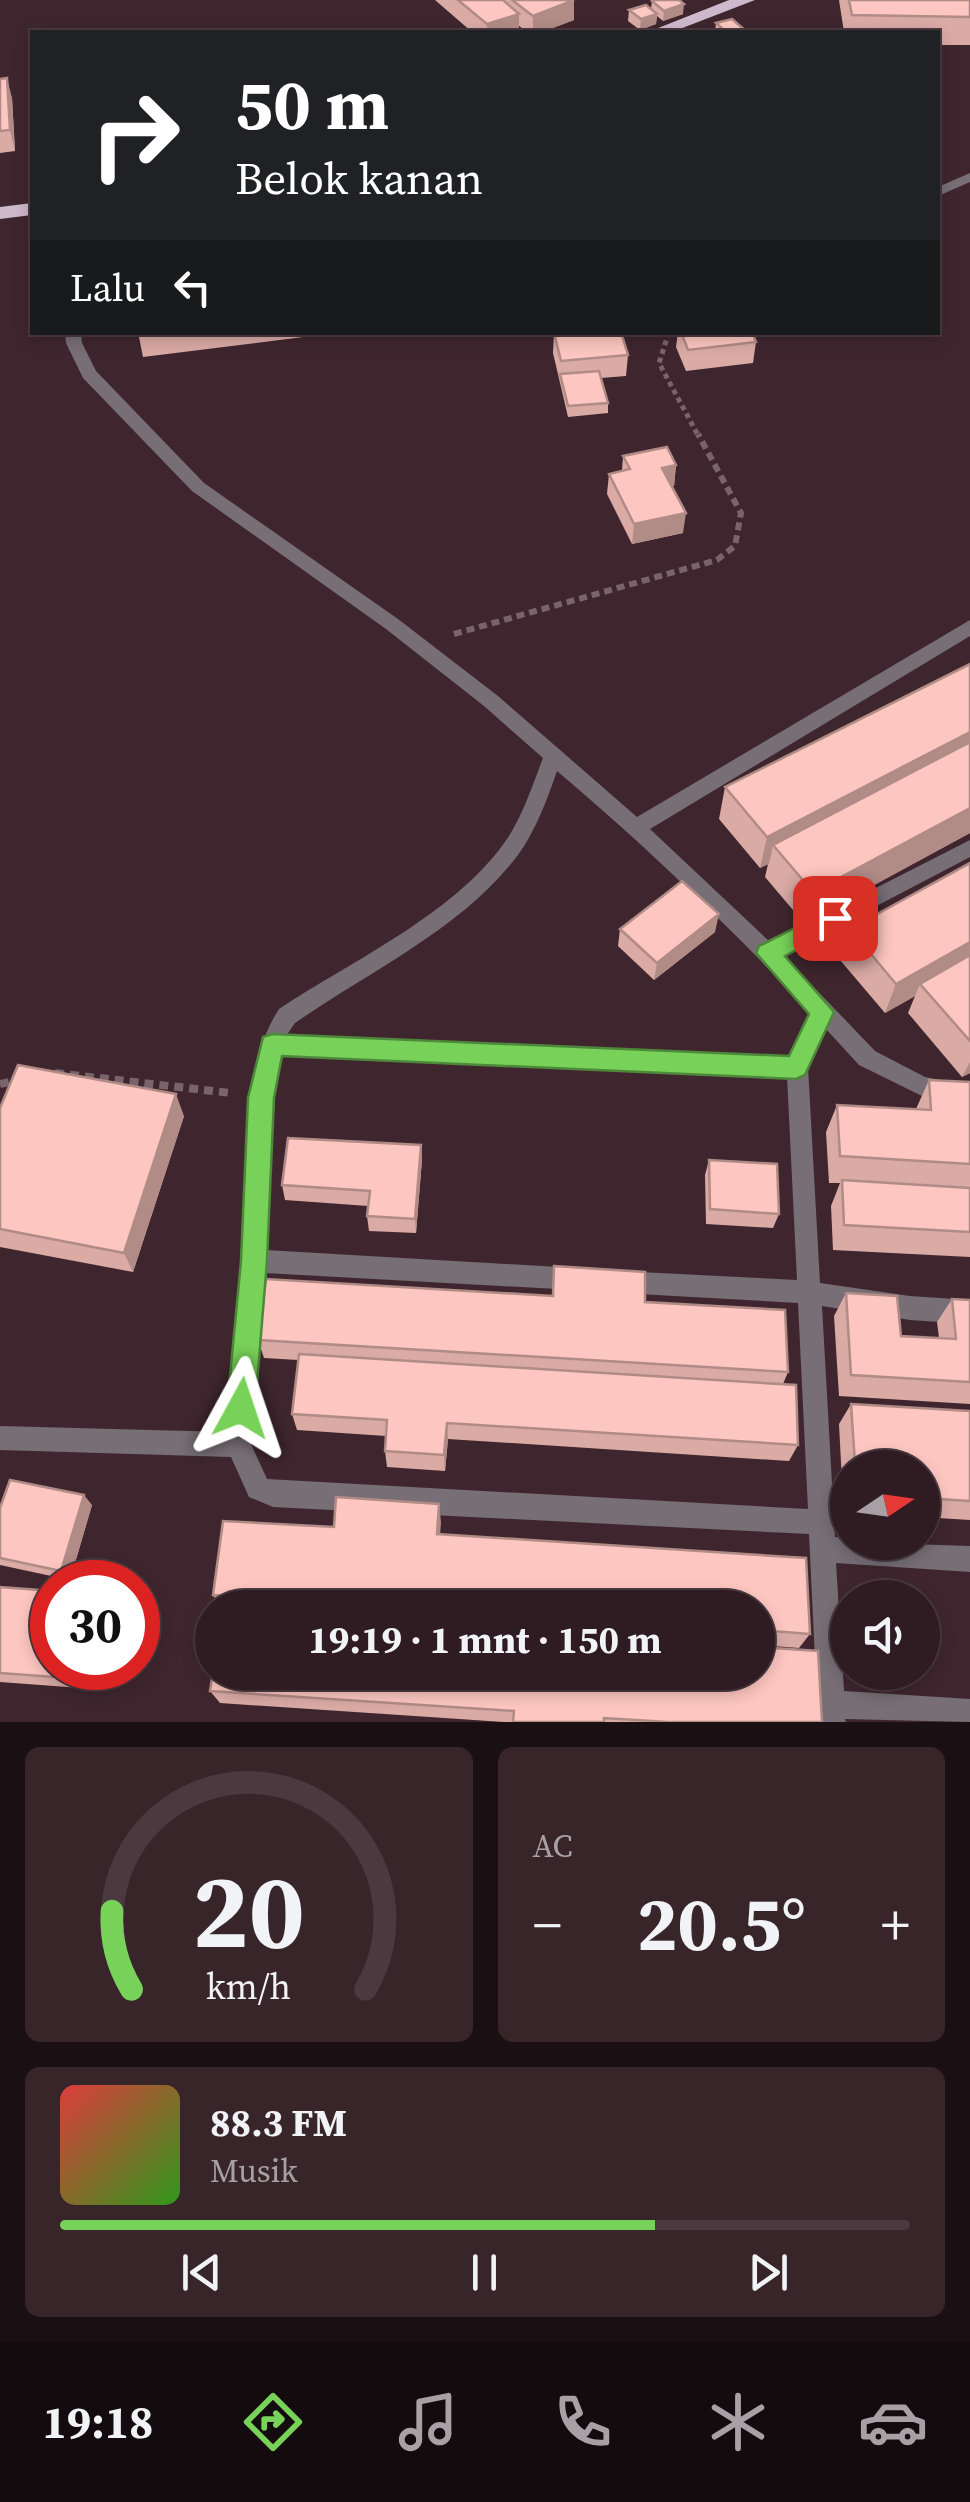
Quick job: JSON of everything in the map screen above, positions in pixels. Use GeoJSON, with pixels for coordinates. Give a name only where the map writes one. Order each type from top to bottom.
{"type":"FeatureCollection","features":[{"type":"Feature","properties":{"kind":"highway"},"geometry":{"type":"LineString","coordinates":[[663,30],[746,0]]}},
{"type":"Feature","properties":{"kind":"highway"},"geometry":{"type":"LineString","coordinates":[[0,214],[30,209]]}},
{"type":"Feature","properties":{"kind":"street"},"geometry":{"type":"LineString","coordinates":[[940,191],[970,177]]}},
{"type":"Feature","properties":{"kind":"street"},"geometry":{"type":"LineString","coordinates":[[73,335],[89,374],[198,486],[419,644],[491,702],[552,759],[636,828],[768,953],[867,1058],[922,1086],[970,1096]]}},
{"type":"Feature","properties":{"kind":"street"},"geometry":{"type":"LineString","coordinates":[[636,828],[970,627]]}},
{"type":"Feature","properties":{"kind":"street"},"geometry":{"type":"LineString","coordinates":[[552,759],[538,801],[513,846],[492,873],[464,899],[287,1016],[272,1044],[261,1098],[254,1261],[238,1445],[258,1488],[272,1494],[820,1535],[970,1559]]}},
{"type":"Feature","properties":{"kind":"street"},"geometry":{"type":"LineString","coordinates":[[768,953],[970,848]]}},
{"type":"Feature","properties":{"kind":"street"},"geometry":{"type":"LineString","coordinates":[[822,1012],[796,1068],[831,1713],[970,1713]]}},
{"type":"Feature","properties":{"kind":"street"},"geometry":{"type":"LineString","coordinates":[[272,1044],[796,1068]]}},
{"type":"Feature","properties":{"kind":"street"},"geometry":{"type":"LineString","coordinates":[[254,1261],[806,1292],[910,1308],[970,1312]]}},
{"type":"Feature","properties":{"kind":"street"},"geometry":{"type":"LineString","coordinates":[[0,1438],[238,1445]]}},
{"type":"Feature","properties":{"kind":"path"},"geometry":{"type":"LineString","coordinates":[[419,644],[716,560],[735,546],[741,513],[659,363],[668,335]]}},
{"type":"Feature","properties":{"kind":"path"},"geometry":{"type":"LineString","coordinates":[[42,1076],[58,1072],[98,1076],[261,1098]]}},
{"type":"Feature","properties":{"kind":"path"},"geometry":{"type":"LineString","coordinates":[[0,1084],[24,1079]]}},
{"type":"Feature","properties":{"kind":"building"},"geometry":{"type":"Polygon","coordinates":[[[458,0],[503,0],[519,14],[487,24],[458,0]]]}},
{"type":"Feature","properties":{"kind":"building"},"geometry":{"type":"Polygon","coordinates":[[[512,0],[574,0],[533,16],[512,0]]]}},
{"type":"Feature","properties":{"kind":"building"},"geometry":{"type":"Polygon","coordinates":[[[654,0],[679,0],[684,4],[664,11],[654,0]]]}},
{"type":"Feature","properties":{"kind":"building"},"geometry":{"type":"Polygon","coordinates":[[[849,0],[970,0],[970,17],[852,15],[849,0]]]}},
{"type":"Feature","properties":{"kind":"building"},"geometry":{"type":"Polygon","coordinates":[[[646,5],[657,14],[641,19],[629,10],[646,5]]]}},
{"type":"Feature","properties":{"kind":"building"},"geometry":{"type":"Polygon","coordinates":[[[732,19],[745,30],[724,30],[716,23],[732,19]]]}},
{"type":"Feature","properties":{"kind":"building"},"geometry":{"type":"Polygon","coordinates":[[[7,78],[10,130],[0,131],[0,79],[7,78]]]}},
{"type":"Feature","properties":{"kind":"building"},"geometry":{"type":"Polygon","coordinates":[[[554,335],[622,335],[628,355],[561,361],[554,335]]]}},
{"type":"Feature","properties":{"kind":"building"},"geometry":{"type":"Polygon","coordinates":[[[682,335],[753,335],[756,342],[688,350],[682,335]]]}},
{"type":"Feature","properties":{"kind":"building"},"geometry":{"type":"Polygon","coordinates":[[[599,371],[608,403],[568,406],[560,374],[599,371]]]}},
{"type":"Feature","properties":{"kind":"building"},"geometry":{"type":"Polygon","coordinates":[[[667,447],[676,465],[662,468],[686,513],[634,524],[609,474],[630,469],[623,456],[667,447]]]}},
{"type":"Feature","properties":{"kind":"building"},"geometry":{"type":"Polygon","coordinates":[[[970,664],[970,732],[767,837],[725,787],[970,664]]]}},
{"type":"Feature","properties":{"kind":"building"},"geometry":{"type":"Polygon","coordinates":[[[970,742],[970,808],[813,892],[773,845],[970,742]]]}},
{"type":"Feature","properties":{"kind":"building"},"geometry":{"type":"Polygon","coordinates":[[[970,863],[970,942],[896,984],[850,929],[970,863]]]}},
{"type":"Feature","properties":{"kind":"building"},"geometry":{"type":"Polygon","coordinates":[[[682,881],[719,914],[657,963],[620,929],[682,881]]]}},
{"type":"Feature","properties":{"kind":"building"},"geometry":{"type":"Polygon","coordinates":[[[970,955],[970,1041],[920,984],[970,955]]]}},
{"type":"Feature","properties":{"kind":"building"},"geometry":{"type":"Polygon","coordinates":[[[18,1065],[176,1094],[124,1253],[0,1229],[0,1108],[18,1065]]]}},
{"type":"Feature","properties":{"kind":"building"},"geometry":{"type":"Polygon","coordinates":[[[929,1080],[970,1082],[970,1164],[840,1156],[837,1105],[931,1110],[929,1080]]]}},
{"type":"Feature","properties":{"kind":"building"},"geometry":{"type":"Polygon","coordinates":[[[288,1138],[421,1145],[415,1219],[367,1216],[370,1191],[282,1185],[288,1138]]]}},
{"type":"Feature","properties":{"kind":"building"},"geometry":{"type":"Polygon","coordinates":[[[709,1160],[777,1164],[779,1214],[710,1209],[709,1160]]]}},
{"type":"Feature","properties":{"kind":"building"},"geometry":{"type":"Polygon","coordinates":[[[842,1180],[970,1188],[970,1232],[844,1225],[842,1180]]]}},
{"type":"Feature","properties":{"kind":"building"},"geometry":{"type":"Polygon","coordinates":[[[554,1266],[645,1272],[645,1302],[785,1310],[788,1372],[258,1340],[266,1279],[553,1296],[554,1266]]]}},
{"type":"Feature","properties":{"kind":"building"},"geometry":{"type":"Polygon","coordinates":[[[846,1293],[897,1296],[901,1336],[956,1339],[952,1299],[970,1300],[970,1382],[851,1375],[846,1293]]]}},
{"type":"Feature","properties":{"kind":"building"},"geometry":{"type":"Polygon","coordinates":[[[299,1354],[796,1385],[798,1445],[447,1423],[444,1455],[385,1451],[387,1420],[292,1414],[299,1354]]]}},
{"type":"Feature","properties":{"kind":"building"},"geometry":{"type":"Polygon","coordinates":[[[851,1404],[970,1411],[970,1501],[940,1499],[940,1450],[854,1450],[851,1404]]]}},
{"type":"Feature","properties":{"kind":"building"},"geometry":{"type":"Polygon","coordinates":[[[10,1480],[84,1495],[64,1560],[30,1560],[30,1564],[0,1558],[0,1508],[10,1480]]]}},
{"type":"Feature","properties":{"kind":"building"},"geometry":{"type":"Polygon","coordinates":[[[336,1497],[439,1504],[437,1534],[806,1558],[810,1634],[775,1631],[775,1590],[214,1590],[223,1521],[334,1527],[336,1497]]]}},
{"type":"Feature","properties":{"kind":"building"},"geometry":{"type":"Polygon","coordinates":[[[0,1587],[30,1589],[30,1675],[0,1673],[0,1587]]]}},
{"type":"Feature","properties":{"kind":"building"},"geometry":{"type":"Polygon","coordinates":[[[775,1648],[818,1651],[822,1722],[604,1718],[604,1722],[513,1722],[514,1711],[210,1691],[775,1690],[775,1648]]]}},
{"type":"Feature","properties":{"kind":"route"},"geometry":{"type":"LineString","coordinates":[[241,1408],[254,1261],[261,1098],[272,1044],[796,1068],[822,1012],[768,953],[835,918]]}}]}
